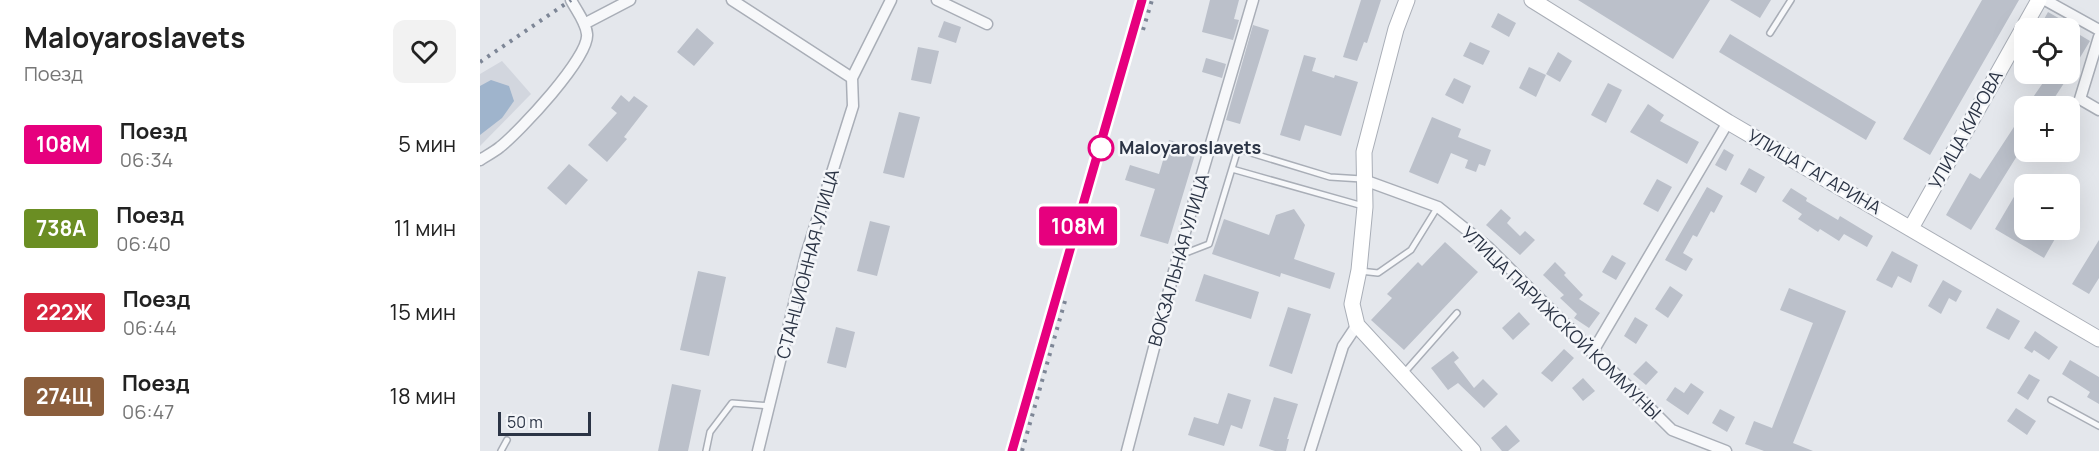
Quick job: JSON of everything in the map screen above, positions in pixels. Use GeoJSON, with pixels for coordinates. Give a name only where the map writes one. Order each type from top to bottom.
{"type":"FeatureCollection","features":[{"type":"Feature","properties":{"kind":"main road"},"geometry":{"type":"LineString","coordinates":[[1407,0],[1396,29],[1364,152],[1365,207],[1359,270],[1352,304],[1357,325],[1473,451]]}},
{"type":"Feature","properties":{"kind":"main road","name":"УЛИЦА ГАГАРИНА"},"geometry":{"type":"LineString","coordinates":[[1532,0],[1728,122],[2099,339]]}},
{"type":"Feature","properties":{"kind":"main road","name":"УЛИЦА КИРОВА"},"geometry":{"type":"LineString","coordinates":[[1911,228],[2039,0]]}},
{"type":"Feature","properties":{"kind":"street"},"geometry":{"type":"LineString","coordinates":[[480,160],[500,147],[564,80],[585,44],[588,35],[571,0]]}},
{"type":"Feature","properties":{"kind":"street"},"geometry":{"type":"LineString","coordinates":[[584,24],[630,0]]}},
{"type":"Feature","properties":{"kind":"street"},"geometry":{"type":"LineString","coordinates":[[732,0],[852,78],[891,0]]}},
{"type":"Feature","properties":{"kind":"street"},"geometry":{"type":"LineString","coordinates":[[937,0],[987,24]]}},
{"type":"Feature","properties":{"kind":"street","name":"ВОКЗАЛЬНАЯ УЛИЦА"},"geometry":{"type":"LineString","coordinates":[[1127,451],[1178,256],[1253,0]]}},
{"type":"Feature","properties":{"kind":"street"},"geometry":{"type":"LineString","coordinates":[[2045,0],[2099,30]]}},
{"type":"Feature","properties":{"kind":"street"},"geometry":{"type":"LineString","coordinates":[[2099,37],[2080,99],[2099,110]]}},
{"type":"Feature","properties":{"kind":"street","name":"СТАНЦИОННАЯ УЛИЦА"},"geometry":{"type":"LineString","coordinates":[[758,451],[806,255],[853,106],[852,78]]}},
{"type":"Feature","properties":{"kind":"street"},"geometry":{"type":"LineString","coordinates":[[1592,353],[1728,122]]}},
{"type":"Feature","properties":{"kind":"street","name":"УЛИЦА ПАРИЖСКОЙ КОММУНЫ"},"geometry":{"type":"LineString","coordinates":[[1364,180],[1381,184],[1438,207],[1488,247],[1592,353],[1672,430],[1726,451]]}},
{"type":"Feature","properties":{"kind":"street"},"geometry":{"type":"LineString","coordinates":[[1310,451],[1343,346],[1357,325]]}},
{"type":"Feature","properties":{"kind":"lane"},"geometry":{"type":"LineString","coordinates":[[1770,33],[1791,0]]}},
{"type":"Feature","properties":{"kind":"lane"},"geometry":{"type":"LineString","coordinates":[[1178,256],[1209,244],[1238,149],[1330,177],[1364,180]]}},
{"type":"Feature","properties":{"kind":"lane"},"geometry":{"type":"LineString","coordinates":[[1232,169],[1365,207]]}},
{"type":"Feature","properties":{"kind":"lane"},"geometry":{"type":"LineString","coordinates":[[1359,270],[1378,273],[1411,250],[1438,207]]}},
{"type":"Feature","properties":{"kind":"lane"},"geometry":{"type":"LineString","coordinates":[[1402,374],[1457,313]]}},
{"type":"Feature","properties":{"kind":"lane"},"geometry":{"type":"LineString","coordinates":[[2051,400],[2099,426]]}},
{"type":"Feature","properties":{"kind":"lane"},"geometry":{"type":"LineString","coordinates":[[706,451],[710,432],[732,402],[770,406]]}},
{"type":"Feature","properties":{"kind":"lane"},"geometry":{"type":"LineString","coordinates":[[501,451],[507,440]]}},
{"type":"Feature","properties":{"kind":"shaded area"},"geometry":{"type":"Polygon","coordinates":[[[502,61],[531,94],[480,146],[480,74],[502,61]]]}},
{"type":"Feature","properties":{"kind":"water"},"geometry":{"type":"Polygon","coordinates":[[[491,80],[509,86],[514,101],[502,118],[480,135],[480,86],[491,80]]]}},
{"type":"Feature","properties":{"kind":"building"},"geometry":{"type":"Polygon","coordinates":[[[1210,0],[1239,0],[1234,19],[1239,20],[1233,40],[1202,32],[1210,0]]]}},
{"type":"Feature","properties":{"kind":"building"},"geometry":{"type":"Polygon","coordinates":[[[1361,0],[1381,0],[1367,43],[1364,42],[1357,61],[1343,57],[1361,0]]]}},
{"type":"Feature","properties":{"kind":"building"},"geometry":{"type":"Polygon","coordinates":[[[1578,0],[1710,0],[1673,59],[1578,0]]]}},
{"type":"Feature","properties":{"kind":"building"},"geometry":{"type":"Polygon","coordinates":[[[1730,0],[1771,0],[1760,18],[1730,0]]]}},
{"type":"Feature","properties":{"kind":"building"},"geometry":{"type":"Polygon","coordinates":[[[1982,0],[2019,0],[1930,155],[1903,139],[1982,0]]]}},
{"type":"Feature","properties":{"kind":"building"},"geometry":{"type":"Polygon","coordinates":[[[2048,12],[2058,18],[2045,18],[2048,12]]]}},
{"type":"Feature","properties":{"kind":"building"},"geometry":{"type":"Polygon","coordinates":[[[1498,13],[1516,23],[1509,37],[1491,27],[1498,13]]]}},
{"type":"Feature","properties":{"kind":"building"},"geometry":{"type":"Polygon","coordinates":[[[944,21],[961,27],[956,43],[938,37],[944,21]]]}},
{"type":"Feature","properties":{"kind":"building"},"geometry":{"type":"Polygon","coordinates":[[[1253,25],[1269,30],[1240,124],[1226,120],[1253,25]]]}},
{"type":"Feature","properties":{"kind":"building"},"geometry":{"type":"Polygon","coordinates":[[[697,28],[714,43],[694,66],[677,52],[697,28]]]}},
{"type":"Feature","properties":{"kind":"building"},"geometry":{"type":"Polygon","coordinates":[[[1730,34],[1876,122],[1866,140],[1719,52],[1730,34]]]}},
{"type":"Feature","properties":{"kind":"building"},"geometry":{"type":"Polygon","coordinates":[[[2080,35],[2090,41],[2080,58],[2080,35]]]}},
{"type":"Feature","properties":{"kind":"building"},"geometry":{"type":"Polygon","coordinates":[[[1470,42],[1490,51],[1483,65],[1463,56],[1470,42]]]}},
{"type":"Feature","properties":{"kind":"building"},"geometry":{"type":"Polygon","coordinates":[[[918,47],[939,51],[931,84],[911,80],[918,47]]]}},
{"type":"Feature","properties":{"kind":"building"},"geometry":{"type":"Polygon","coordinates":[[[1558,52],[1572,61],[1560,82],[1546,74],[1558,52]]]}},
{"type":"Feature","properties":{"kind":"building"},"geometry":{"type":"Polygon","coordinates":[[[1304,55],[1316,58],[1312,71],[1358,82],[1341,136],[1305,125],[1300,141],[1280,135],[1304,55]]]}},
{"type":"Feature","properties":{"kind":"building"},"geometry":{"type":"Polygon","coordinates":[[[1206,58],[1226,64],[1222,78],[1202,72],[1206,58]]]}},
{"type":"Feature","properties":{"kind":"building"},"geometry":{"type":"Polygon","coordinates":[[[1529,67],[1546,75],[1536,97],[1519,88],[1529,67]]]}},
{"type":"Feature","properties":{"kind":"building"},"geometry":{"type":"Polygon","coordinates":[[[1454,78],[1471,86],[1463,104],[1445,95],[1454,78]]]}},
{"type":"Feature","properties":{"kind":"building"},"geometry":{"type":"Polygon","coordinates":[[[1608,83],[1622,90],[1606,123],[1591,115],[1608,83]]]}},
{"type":"Feature","properties":{"kind":"building"},"geometry":{"type":"Polygon","coordinates":[[[2042,84],[2063,84],[2056,96],[2034,96],[2042,84]]]}},
{"type":"Feature","properties":{"kind":"building"},"geometry":{"type":"Polygon","coordinates":[[[621,95],[629,102],[634,96],[648,106],[624,137],[627,139],[607,162],[588,145],[617,113],[611,108],[621,95]]]}},
{"type":"Feature","properties":{"kind":"building"},"geometry":{"type":"Polygon","coordinates":[[[1648,104],[1664,115],[1660,121],[1699,142],[1687,164],[1630,132],[1648,104]]]}},
{"type":"Feature","properties":{"kind":"building"},"geometry":{"type":"Polygon","coordinates":[[[899,112],[920,117],[904,178],[883,173],[899,112]]]}},
{"type":"Feature","properties":{"kind":"building"},"geometry":{"type":"Polygon","coordinates":[[[1432,117],[1461,129],[1458,137],[1491,150],[1485,166],[1479,164],[1476,172],[1465,168],[1468,160],[1451,153],[1438,184],[1409,172],[1432,117]]]}},
{"type":"Feature","properties":{"kind":"building"},"geometry":{"type":"Polygon","coordinates":[[[2014,127],[2014,161],[1971,230],[1946,215],[1970,173],[1980,179],[2014,127]]]}},
{"type":"Feature","properties":{"kind":"building","name":"Maloyaroslavets"},"geometry":{"type":"Polygon","coordinates":[[[1169,140],[1197,148],[1168,244],[1140,236],[1155,189],[1125,180],[1130,165],[1159,174],[1169,140]]]}},
{"type":"Feature","properties":{"kind":"building"},"geometry":{"type":"Polygon","coordinates":[[[1724,149],[1734,155],[1726,171],[1715,165],[1724,149]]]}},
{"type":"Feature","properties":{"kind":"building"},"geometry":{"type":"Polygon","coordinates":[[[569,164],[588,180],[566,205],[547,188],[569,164]]]}},
{"type":"Feature","properties":{"kind":"building"},"geometry":{"type":"Polygon","coordinates":[[[1749,168],[1765,177],[1756,193],[1740,184],[1749,168]]]}},
{"type":"Feature","properties":{"kind":"building"},"geometry":{"type":"Polygon","coordinates":[[[1657,179],[1672,187],[1658,212],[1643,204],[1657,179]]]}},
{"type":"Feature","properties":{"kind":"building"},"geometry":{"type":"Polygon","coordinates":[[[1707,187],[1723,196],[1714,213],[1711,211],[1697,237],[1693,235],[1683,253],[1693,259],[1686,271],[1665,260],[1707,187]]]}},
{"type":"Feature","properties":{"kind":"building"},"geometry":{"type":"Polygon","coordinates":[[[1791,188],[1807,198],[1806,201],[1838,220],[1840,216],[1873,236],[1867,247],[1844,234],[1839,241],[1820,229],[1818,232],[1798,219],[1802,214],[1782,201],[1791,188]]]}},
{"type":"Feature","properties":{"kind":"building"},"geometry":{"type":"Polygon","coordinates":[[[2014,197],[2014,240],[2054,240],[2044,258],[1995,229],[2014,197]]]}},
{"type":"Feature","properties":{"kind":"building"},"geometry":{"type":"Polygon","coordinates":[[[1294,209],[1305,225],[1294,259],[1335,273],[1330,289],[1281,273],[1280,277],[1212,254],[1224,219],[1269,235],[1276,215],[1294,209]]]}},
{"type":"Feature","properties":{"kind":"building"},"geometry":{"type":"Polygon","coordinates":[[[1501,209],[1511,218],[1507,223],[1520,236],[1525,231],[1535,240],[1520,255],[1486,225],[1501,209]]]}},
{"type":"Feature","properties":{"kind":"building"},"geometry":{"type":"Polygon","coordinates":[[[870,221],[890,226],[877,276],[857,271],[870,221]]]}},
{"type":"Feature","properties":{"kind":"building"},"geometry":{"type":"Polygon","coordinates":[[[2099,240],[2099,278],[2089,294],[2072,284],[2099,240]]]}},
{"type":"Feature","properties":{"kind":"building"},"geometry":{"type":"Polygon","coordinates":[[[1445,242],[1478,272],[1404,350],[1371,320],[1392,298],[1387,294],[1418,262],[1422,266],[1445,242]]]}},
{"type":"Feature","properties":{"kind":"building"},"geometry":{"type":"Polygon","coordinates":[[[1892,251],[1918,265],[1911,283],[1898,276],[1892,288],[1876,280],[1892,251]]]}},
{"type":"Feature","properties":{"kind":"building"},"geometry":{"type":"Polygon","coordinates":[[[1612,255],[1626,263],[1616,280],[1602,272],[1612,255]]]}},
{"type":"Feature","properties":{"kind":"building"},"geometry":{"type":"Polygon","coordinates":[[[1555,262],[1583,295],[1579,299],[1600,313],[1589,328],[1574,318],[1577,314],[1560,298],[1564,295],[1543,275],[1555,262]]]}},
{"type":"Feature","properties":{"kind":"building"},"geometry":{"type":"Polygon","coordinates":[[[698,271],[726,277],[709,356],[680,350],[698,271]]]}},
{"type":"Feature","properties":{"kind":"building"},"geometry":{"type":"Polygon","coordinates":[[[1204,274],[1259,292],[1251,319],[1195,301],[1204,274]]]}},
{"type":"Feature","properties":{"kind":"building"},"geometry":{"type":"Polygon","coordinates":[[[1943,280],[1962,291],[1956,302],[1949,298],[1941,314],[1928,306],[1943,280]]]}},
{"type":"Feature","properties":{"kind":"building"},"geometry":{"type":"Polygon","coordinates":[[[1670,286],[1683,295],[1668,318],[1655,309],[1670,286]]]}},
{"type":"Feature","properties":{"kind":"building"},"geometry":{"type":"Polygon","coordinates":[[[1789,288],[1846,311],[1793,443],[1813,451],[1764,451],[1745,444],[1754,421],[1772,428],[1813,323],[1780,310],[1789,288]]]}},
{"type":"Feature","properties":{"kind":"building"},"geometry":{"type":"Polygon","coordinates":[[[1288,307],[1311,314],[1292,374],[1269,366],[1288,307]]]}},
{"type":"Feature","properties":{"kind":"building"},"geometry":{"type":"Polygon","coordinates":[[[1997,308],[2020,321],[2009,340],[1986,328],[1997,308]]]}},
{"type":"Feature","properties":{"kind":"building"},"geometry":{"type":"Polygon","coordinates":[[[1519,312],[1530,324],[1513,340],[1502,328],[1519,312]]]}},
{"type":"Feature","properties":{"kind":"building"},"geometry":{"type":"Polygon","coordinates":[[[1635,317],[1648,325],[1636,344],[1624,336],[1635,317]]]}},
{"type":"Feature","properties":{"kind":"building"},"geometry":{"type":"Polygon","coordinates":[[[836,327],[855,332],[846,368],[827,363],[836,327]]]}},
{"type":"Feature","properties":{"kind":"building"},"geometry":{"type":"Polygon","coordinates":[[[2035,331],[2058,347],[2049,360],[2034,350],[2032,353],[2024,348],[2035,331]]]}},
{"type":"Feature","properties":{"kind":"building"},"geometry":{"type":"Polygon","coordinates":[[[1564,349],[1574,358],[1552,382],[1541,373],[1564,349]]]}},
{"type":"Feature","properties":{"kind":"building"},"geometry":{"type":"Polygon","coordinates":[[[1453,351],[1459,358],[1454,362],[1474,388],[1483,379],[1498,394],[1484,408],[1458,383],[1448,390],[1431,368],[1453,351]]]}},
{"type":"Feature","properties":{"kind":"building"},"geometry":{"type":"Polygon","coordinates":[[[2070,360],[2099,377],[2099,404],[2087,397],[2090,392],[2062,374],[2070,360]]]}},
{"type":"Feature","properties":{"kind":"building"},"geometry":{"type":"Polygon","coordinates":[[[1646,361],[1658,372],[1646,385],[1633,374],[1646,361]]]}},
{"type":"Feature","properties":{"kind":"building"},"geometry":{"type":"Polygon","coordinates":[[[2029,374],[2040,380],[2028,400],[2017,393],[2029,374]]]}},
{"type":"Feature","properties":{"kind":"building"},"geometry":{"type":"Polygon","coordinates":[[[1583,378],[1595,391],[1583,401],[1572,388],[1583,378]]]}},
{"type":"Feature","properties":{"kind":"building"},"geometry":{"type":"Polygon","coordinates":[[[1691,383],[1704,392],[1688,415],[1666,400],[1675,387],[1684,393],[1691,383]]]}},
{"type":"Feature","properties":{"kind":"building"},"geometry":{"type":"Polygon","coordinates":[[[672,384],[701,390],[688,451],[658,451],[672,384]]]}},
{"type":"Feature","properties":{"kind":"building"},"geometry":{"type":"Polygon","coordinates":[[[1228,393],[1251,400],[1242,429],[1231,425],[1224,446],[1188,435],[1194,417],[1218,424],[1228,393]]]}},
{"type":"Feature","properties":{"kind":"building"},"geometry":{"type":"Polygon","coordinates":[[[1274,397],[1298,404],[1287,439],[1289,439],[1286,451],[1275,451],[1259,446],[1274,397]]]}},
{"type":"Feature","properties":{"kind":"building"},"geometry":{"type":"Polygon","coordinates":[[[2016,408],[2036,421],[2027,435],[2007,421],[2016,408]]]}},
{"type":"Feature","properties":{"kind":"building"},"geometry":{"type":"Polygon","coordinates":[[[1720,409],[1735,417],[1727,432],[1712,423],[1720,409]]]}},
{"type":"Feature","properties":{"kind":"building"},"geometry":{"type":"Polygon","coordinates":[[[1506,425],[1520,441],[1508,451],[1502,451],[1491,438],[1506,425]]]}},
{"type":"Feature","properties":{"kind":"railway"},"geometry":{"type":"LineString","coordinates":[[480,62],[571,0]]}},
{"type":"Feature","properties":{"kind":"railway"},"geometry":{"type":"LineString","coordinates":[[1012,451],[1142,0]]}},
{"type":"Feature","properties":{"kind":"railway"},"geometry":{"type":"LineString","coordinates":[[1143,30],[1152,0]]}},
{"type":"Feature","properties":{"kind":"railway"},"geometry":{"type":"LineString","coordinates":[[1022,451],[1065,301]]}},
{"type":"Feature","properties":{"kind":"train","name":"108М"},"geometry":{"type":"LineString","coordinates":[[1012,451],[1142,0]]}},
{"type":"Feature","properties":{"kind":"place","name":"Maloyaroslavets"},"geometry":{"type":"Point","coordinates":[1101,148]}}]}
